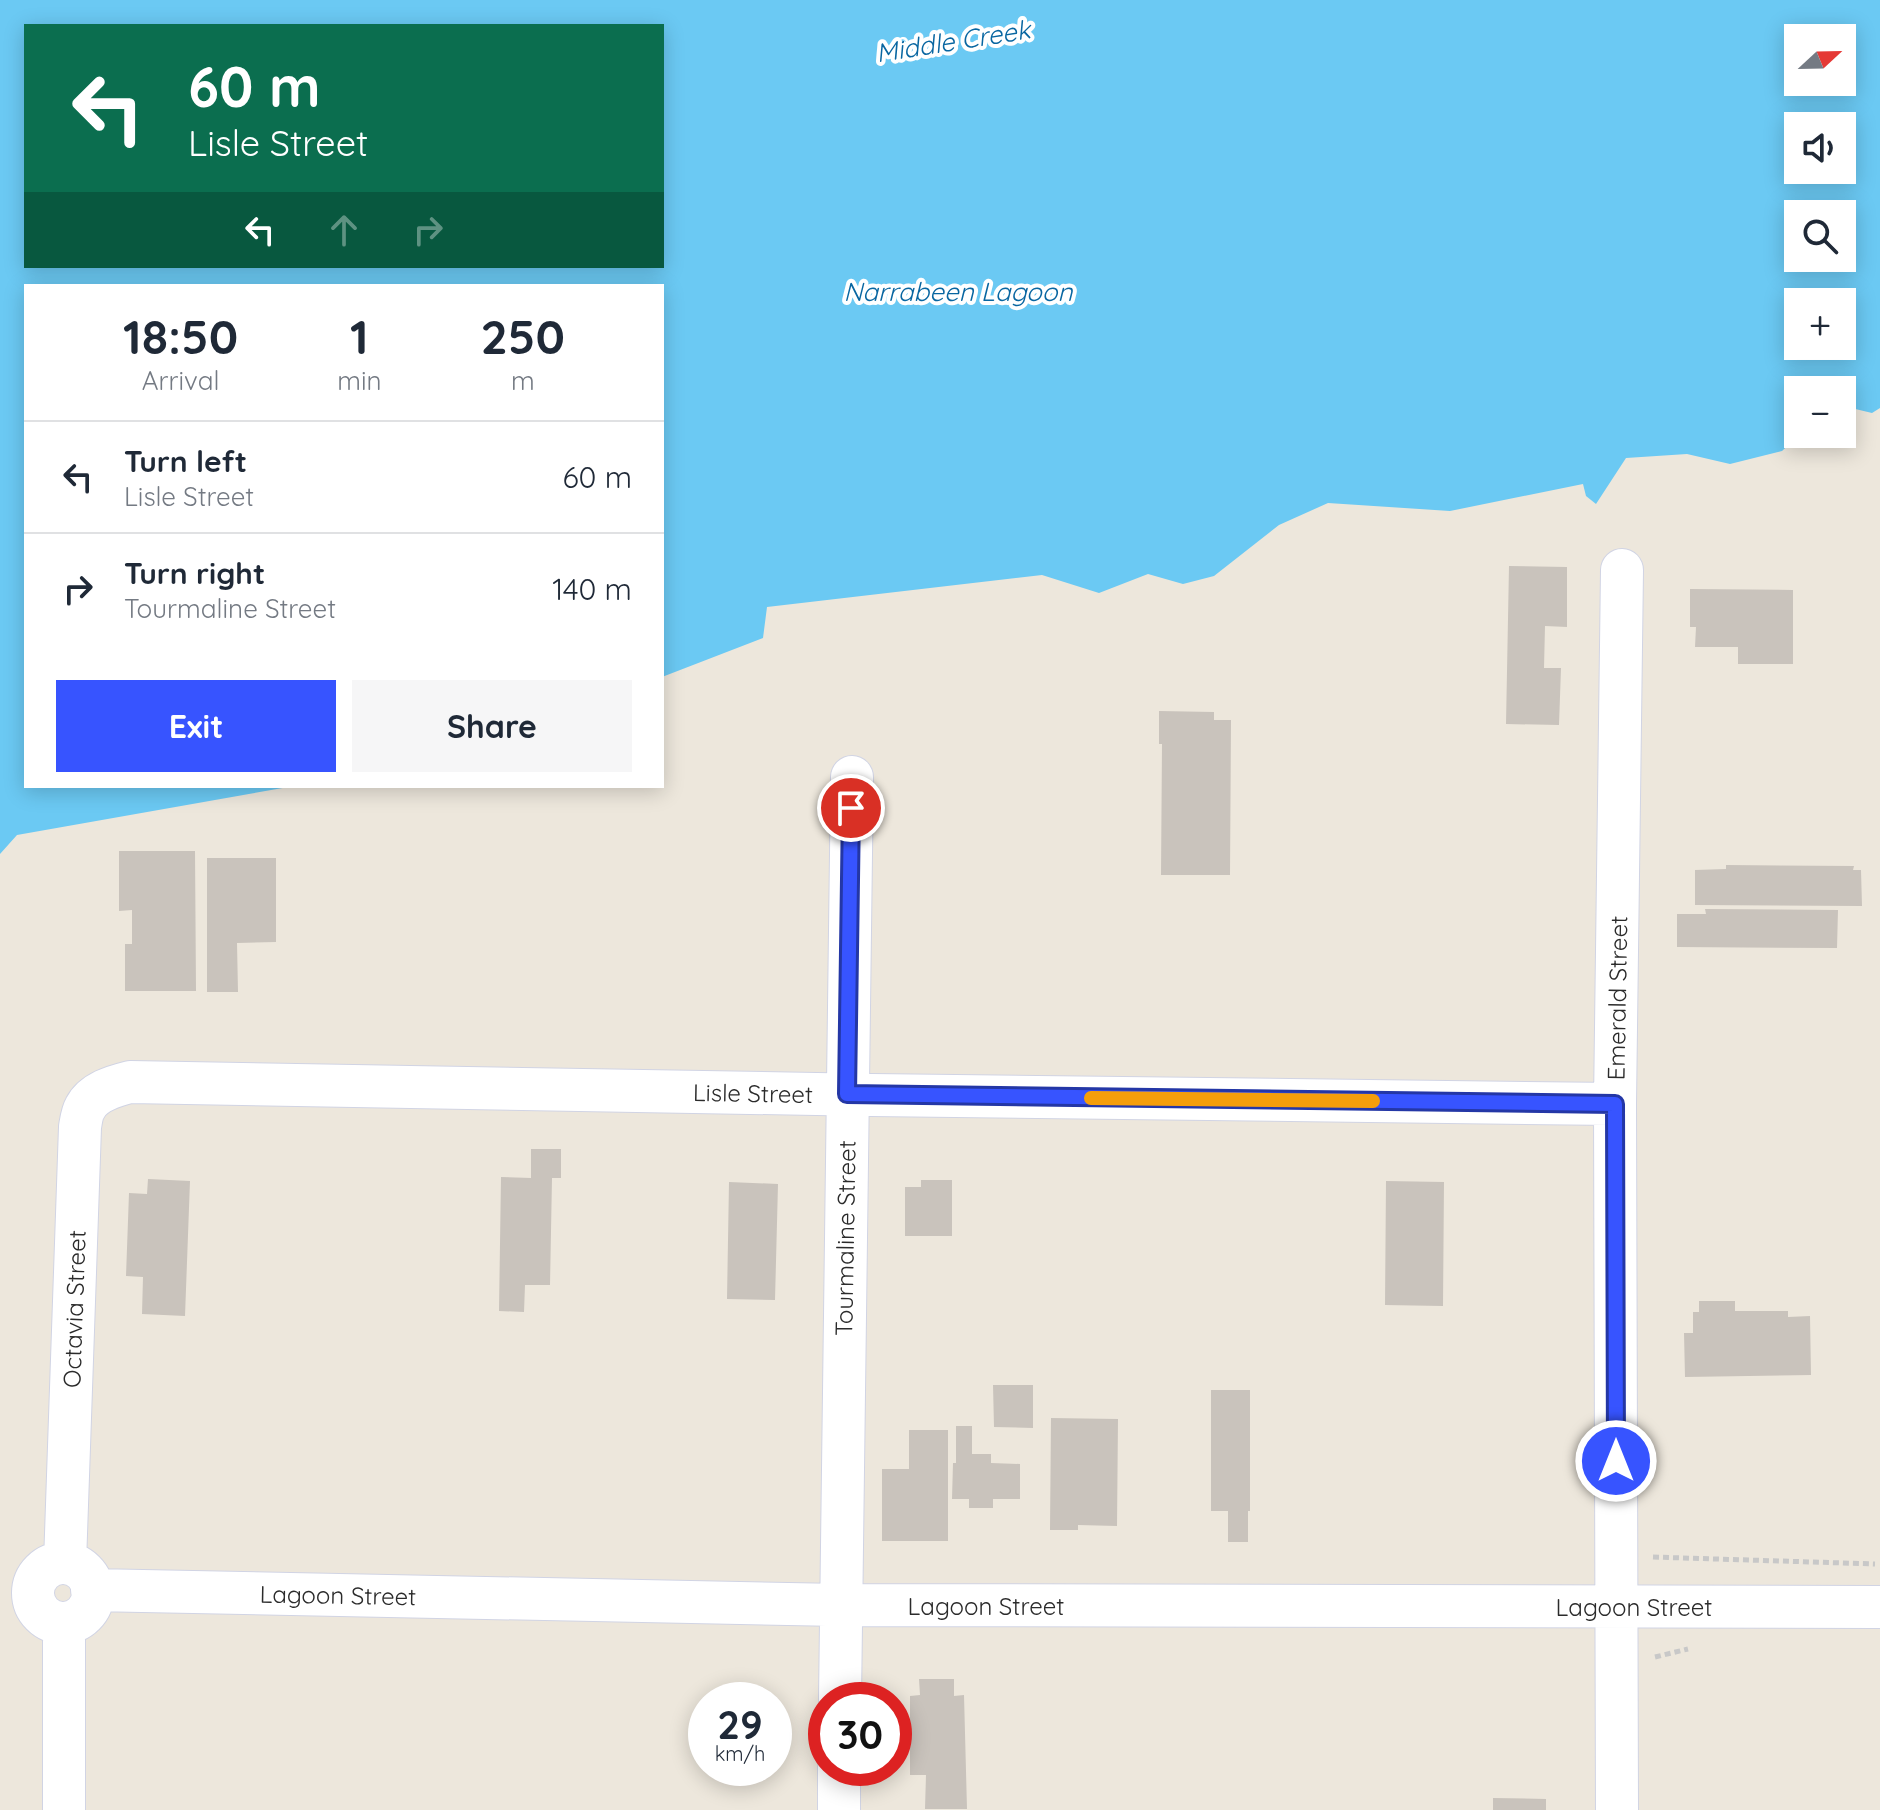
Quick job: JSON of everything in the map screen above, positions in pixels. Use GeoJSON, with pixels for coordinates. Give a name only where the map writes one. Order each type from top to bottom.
{"type":"FeatureCollection","features":[{"type":"Feature","properties":{"kind":"street","name":"Emerald Street"},"geometry":{"type":"LineString","coordinates":[[1617,1810],[1615,1104],[1622,570]]}},
{"type":"Feature","properties":{"kind":"street","name":"Tourmaline Street"},"geometry":{"type":"LineString","coordinates":[[840,1682],[852,777]]}},
{"type":"Feature","properties":{"kind":"street","name":"Lisle Street"},"geometry":{"type":"LineString","coordinates":[[130,1082],[1615,1104]]}},
{"type":"Feature","properties":{"kind":"street","name":"Octavia Street"},"geometry":{"type":"LineString","coordinates":[[78,1577],[80,1127],[85,1107],[93,1098],[114,1086],[130,1082]]}},
{"type":"Feature","properties":{"kind":"street"},"geometry":{"type":"LineString","coordinates":[[55,1564],[78,1577],[93,1597],[80,1618],[64,1624],[55,1623],[39,1612],[34,1602],[16,1590],[55,1564]]}},
{"type":"Feature","properties":{"kind":"street","name":"Lagoon Street"},"geometry":{"type":"LineString","coordinates":[[78,1577],[840,1605],[1880,1607]]}},
{"type":"Feature","properties":{"kind":"street"},"geometry":{"type":"LineString","coordinates":[[64,1624],[64,1810]]}},
{"type":"Feature","properties":{"kind":"street"},"geometry":{"type":"LineString","coordinates":[[839,1786],[839,1810]]}},
{"type":"Feature","properties":{"kind":"path"},"geometry":{"type":"LineString","coordinates":[[1648,1557],[1880,1564]]}},
{"type":"Feature","properties":{"kind":"path"},"geometry":{"type":"LineString","coordinates":[[1652,1658],[1695,1648]]}},
{"type":"Feature","properties":{"kind":"water","name":"Narrabeen Lagoon"},"geometry":{"type":"Polygon","coordinates":[[[0,0],[1880,0],[1880,408],[1872,413],[1856,409],[1856,376],[1784,376],[1785,448],[1782,451],[1730,464],[1687,454],[1626,458],[1596,504],[1586,496],[1583,484],[1450,511],[1328,503],[1279,525],[1214,576],[1183,584],[1148,574],[1099,593],[1042,575],[767,607],[763,638],[664,676],[664,284],[24,284],[24,788],[283,788],[17,835],[0,854],[0,0]]]}},
{"type":"Feature","properties":{"kind":"building"},"geometry":{"type":"Polygon","coordinates":[[[1509,566],[1567,567],[1567,627],[1545,626],[1544,668],[1561,668],[1559,725],[1506,724],[1509,566]]]}},
{"type":"Feature","properties":{"kind":"building"},"geometry":{"type":"Polygon","coordinates":[[[1690,589],[1793,590],[1793,664],[1738,664],[1738,647],[1695,647],[1696,627],[1690,627],[1690,589]]]}},
{"type":"Feature","properties":{"kind":"building"},"geometry":{"type":"Polygon","coordinates":[[[1159,711],[1214,712],[1214,720],[1231,720],[1230,875],[1161,875],[1162,744],[1159,744],[1159,711]]]}},
{"type":"Feature","properties":{"kind":"building"},"geometry":{"type":"Polygon","coordinates":[[[119,851],[195,851],[196,991],[125,991],[125,944],[132,944],[132,910],[119,911],[119,851]]]}},
{"type":"Feature","properties":{"kind":"building"},"geometry":{"type":"Polygon","coordinates":[[[207,858],[276,858],[276,942],[237,943],[238,992],[207,992],[207,858]]]}},
{"type":"Feature","properties":{"kind":"building"},"geometry":{"type":"Polygon","coordinates":[[[1726,865],[1854,866],[1853,870],[1861,870],[1862,906],[1695,905],[1695,870],[1726,869],[1726,865]]]}},
{"type":"Feature","properties":{"kind":"building"},"geometry":{"type":"Polygon","coordinates":[[[1705,909],[1838,910],[1837,948],[1677,947],[1677,914],[1706,914],[1705,909]]]}},
{"type":"Feature","properties":{"kind":"building"},"geometry":{"type":"Polygon","coordinates":[[[531,1149],[561,1149],[561,1178],[552,1178],[550,1285],[525,1285],[524,1312],[499,1311],[501,1177],[531,1178],[531,1149]]]}},
{"type":"Feature","properties":{"kind":"building"},"geometry":{"type":"Polygon","coordinates":[[[148,1179],[190,1181],[185,1316],[142,1314],[143,1277],[126,1276],[129,1193],[147,1194],[148,1179]]]}},
{"type":"Feature","properties":{"kind":"building"},"geometry":{"type":"Polygon","coordinates":[[[921,1180],[952,1180],[952,1236],[905,1236],[905,1187],[921,1187],[921,1180]]]}},
{"type":"Feature","properties":{"kind":"building"},"geometry":{"type":"Polygon","coordinates":[[[1386,1181],[1444,1182],[1443,1306],[1385,1305],[1386,1181]]]}},
{"type":"Feature","properties":{"kind":"building"},"geometry":{"type":"Polygon","coordinates":[[[729,1182],[778,1184],[775,1300],[727,1299],[729,1182]]]}},
{"type":"Feature","properties":{"kind":"building"},"geometry":{"type":"Polygon","coordinates":[[[1699,1301],[1735,1301],[1735,1311],[1788,1311],[1788,1317],[1810,1316],[1811,1375],[1685,1377],[1684,1333],[1693,1333],[1693,1312],[1699,1312],[1699,1301]]]}},
{"type":"Feature","properties":{"kind":"building"},"geometry":{"type":"Polygon","coordinates":[[[993,1385],[1033,1385],[1033,1428],[994,1427],[993,1385]]]}},
{"type":"Feature","properties":{"kind":"building"},"geometry":{"type":"Polygon","coordinates":[[[1211,1390],[1250,1390],[1248,1542],[1228,1542],[1228,1511],[1211,1511],[1211,1390]]]}},
{"type":"Feature","properties":{"kind":"building"},"geometry":{"type":"Polygon","coordinates":[[[1051,1418],[1118,1419],[1117,1526],[1078,1525],[1078,1530],[1050,1530],[1051,1418]]]}},
{"type":"Feature","properties":{"kind":"building"},"geometry":{"type":"Polygon","coordinates":[[[956,1426],[972,1426],[972,1454],[991,1454],[991,1463],[1020,1464],[1020,1499],[993,1499],[993,1508],[969,1508],[969,1499],[952,1499],[956,1426]]]}},
{"type":"Feature","properties":{"kind":"building"},"geometry":{"type":"Polygon","coordinates":[[[909,1430],[948,1430],[948,1541],[882,1541],[882,1469],[909,1469],[909,1430]]]}},
{"type":"Feature","properties":{"kind":"building"},"geometry":{"type":"Polygon","coordinates":[[[919,1679],[954,1679],[954,1696],[964,1695],[967,1809],[925,1809],[926,1775],[912,1775],[912,1696],[920,1695],[919,1679]]]}},
{"type":"Feature","properties":{"kind":"building"},"geometry":{"type":"Polygon","coordinates":[[[1493,1798],[1546,1799],[1546,1810],[1493,1810],[1493,1798]]]}},
{"type":"Feature","properties":{"kind":"slow traffic"},"geometry":{"type":"LineString","coordinates":[[1091,1098],[1373,1101]]}},
{"type":"Feature","properties":{"kind":"route"},"geometry":{"type":"LineString","coordinates":[[851,808],[847,1094],[1615,1104],[1616,1461]]}},
{"type":"Feature","properties":{"kind":"water label","name":"Middle Creek"},"geometry":{"type":"Point","coordinates":[953,41]}}]}
